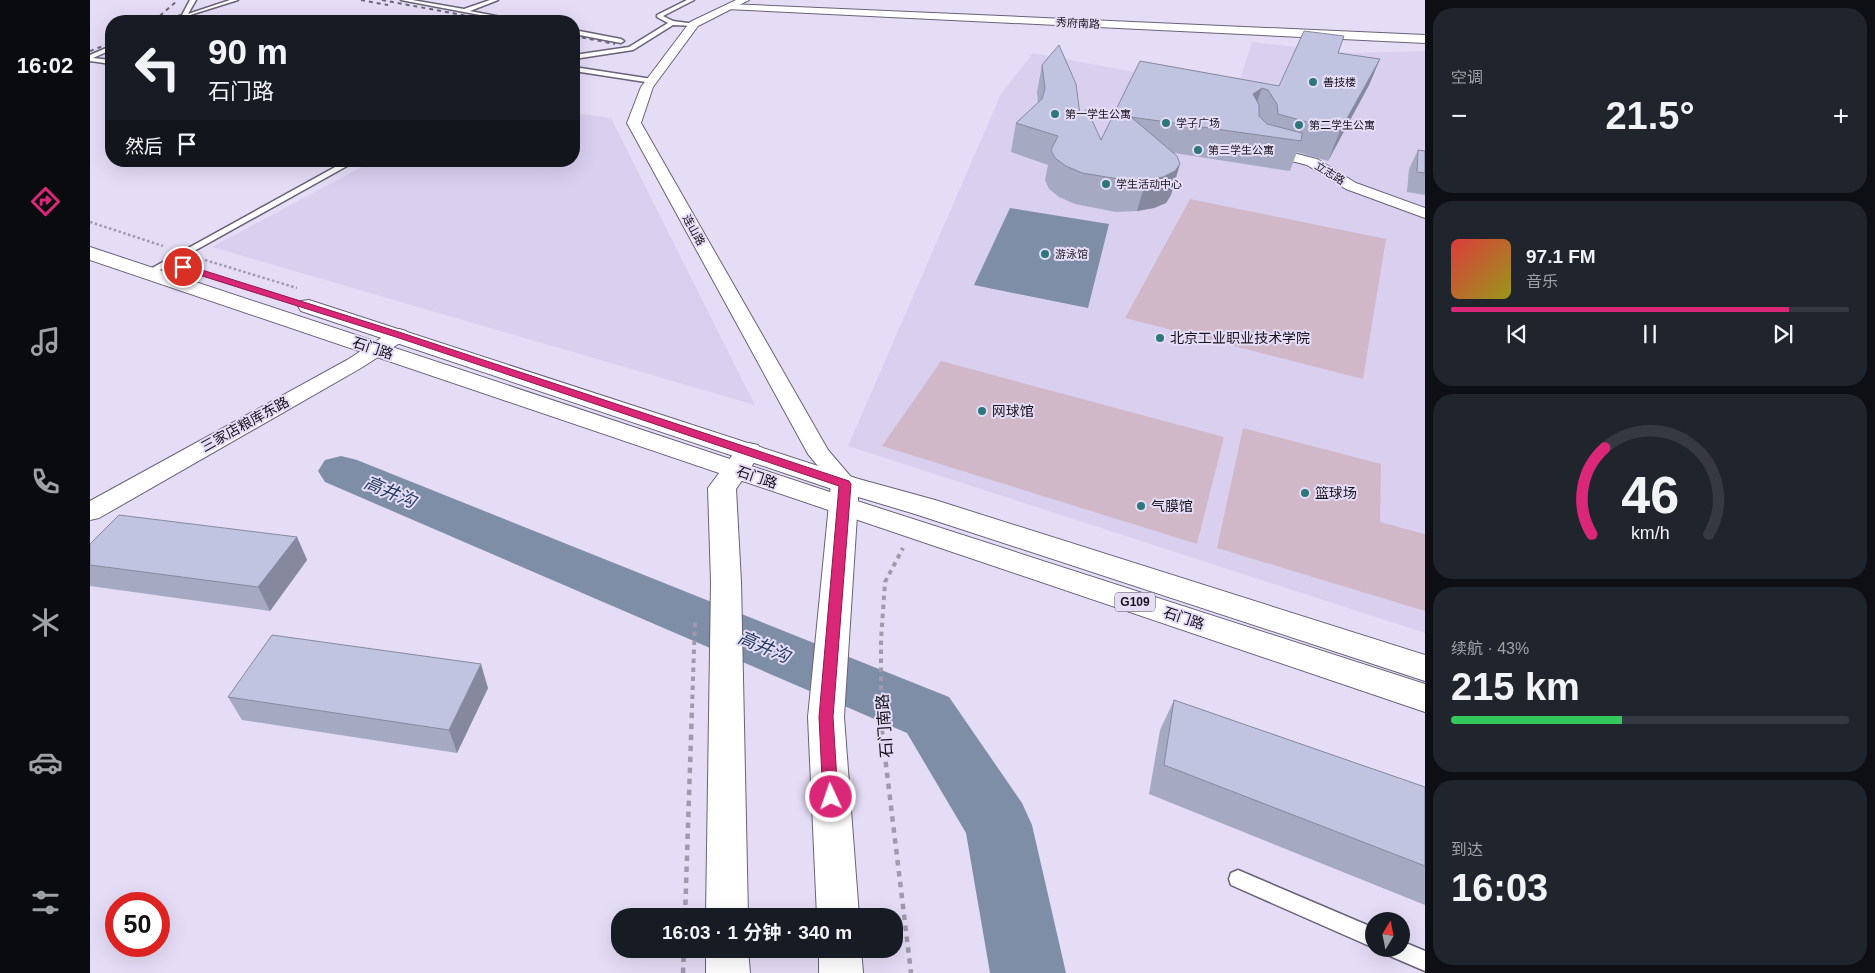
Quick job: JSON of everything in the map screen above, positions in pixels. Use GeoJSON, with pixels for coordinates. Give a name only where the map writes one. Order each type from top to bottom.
{"type":"FeatureCollection","features":[{"type":"Feature","properties":{"kind":"main road","name":"秀府南路"},"geometry":{"type":"LineString","coordinates":[[737,3],[1425,39]]}},
{"type":"Feature","properties":{"kind":"main road","name":"石门路"},"geometry":{"type":"LineString","coordinates":[[90,236],[158,268],[377,349],[742,460]]}},
{"type":"Feature","properties":{"kind":"main road","name":"石门路"},"geometry":{"type":"LineString","coordinates":[[90,253],[158,268],[399,335],[845,496],[914,529],[1425,698]]}},
{"type":"Feature","properties":{"kind":"main road"},"geometry":{"type":"LineString","coordinates":[[727,908],[726,582],[722,488],[742,460]]}},
{"type":"Feature","properties":{"kind":"main road","name":"石门路"},"geometry":{"type":"LineString","coordinates":[[845,496],[925,507],[1425,668]]}},
{"type":"Feature","properties":{"kind":"main road"},"geometry":{"type":"LineString","coordinates":[[838,908],[826,717],[832,624],[845,496]]}},
{"type":"Feature","properties":{"kind":"main road"},"geometry":{"type":"LineString","coordinates":[[728,958],[728,973]]}},
{"type":"Feature","properties":{"kind":"main road"},"geometry":{"type":"LineString","coordinates":[[840,958],[841,973]]}},
{"type":"Feature","properties":{"kind":"street","name":"连山路"},"geometry":{"type":"LineString","coordinates":[[737,3],[693,26],[647,87],[634,123],[845,496]]}},
{"type":"Feature","properties":{"kind":"street","name":"立志路"},"geometry":{"type":"LineString","coordinates":[[1257,139],[1257,144],[1262,148],[1312,162],[1351,186],[1425,213]]}},
{"type":"Feature","properties":{"kind":"street","name":"三家店粮库东路"},"geometry":{"type":"LineString","coordinates":[[90,512],[399,335]]}},
{"type":"Feature","properties":{"kind":"lane"},"geometry":{"type":"LineString","coordinates":[[186,15],[193,0]]}},
{"type":"Feature","properties":{"kind":"lane"},"geometry":{"type":"LineString","coordinates":[[192,15],[235,0]]}},
{"type":"Feature","properties":{"kind":"lane"},"geometry":{"type":"LineString","coordinates":[[404,0],[486,15]]}},
{"type":"Feature","properties":{"kind":"lane"},"geometry":{"type":"LineString","coordinates":[[464,11],[495,0]]}},
{"type":"Feature","properties":{"kind":"lane"},"geometry":{"type":"LineString","coordinates":[[691,0],[660,16],[672,22],[693,26]]}},
{"type":"Feature","properties":{"kind":"lane"},"geometry":{"type":"LineString","coordinates":[[580,56],[631,48],[672,22]]}},
{"type":"Feature","properties":{"kind":"lane"},"geometry":{"type":"LineString","coordinates":[[580,33],[621,41]]}},
{"type":"Feature","properties":{"kind":"lane"},"geometry":{"type":"LineString","coordinates":[[90,58],[105,51]]}},
{"type":"Feature","properties":{"kind":"lane"},"geometry":{"type":"LineString","coordinates":[[90,58],[105,61]]}},
{"type":"Feature","properties":{"kind":"lane"},"geometry":{"type":"LineString","coordinates":[[580,70],[652,80]]}},
{"type":"Feature","properties":{"kind":"lane"},"geometry":{"type":"LineString","coordinates":[[158,268],[341,167]]}},
{"type":"Feature","properties":{"kind":"lane"},"geometry":{"type":"LineString","coordinates":[[1238,880],[1365,934]]}},
{"type":"Feature","properties":{"kind":"lane"},"geometry":{"type":"LineString","coordinates":[[1410,955],[1425,961]]}},
{"type":"Feature","properties":{"kind":"path","name":"石门南路"},"geometry":{"type":"LineString","coordinates":[[911,973],[881,723],[881,640],[885,582],[914,529]]}},
{"type":"Feature","properties":{"kind":"path"},"geometry":{"type":"LineString","coordinates":[[685,908],[692,666]]}},
{"type":"Feature","properties":{"kind":"path"},"geometry":{"type":"LineString","coordinates":[[683,973],[684,958]]}},
{"type":"Feature","properties":{"kind":"shaded area","name":"北京工业职业技术学院"},"geometry":{"type":"Polygon","coordinates":[[[1252,42],[1352,53],[1425,51],[1425,633],[848,446],[1001,94],[1033,53],[1236,91],[1252,42]]]}},
{"type":"Feature","properties":{"kind":"shaded area"},"geometry":{"type":"Polygon","coordinates":[[[580,114],[611,118],[755,405],[212,247],[362,167],[580,167],[580,114]]]}},
{"type":"Feature","properties":{"kind":"shaded area"},"geometry":{"type":"Polygon","coordinates":[[[1190,199],[1386,239],[1363,379],[1125,318],[1190,199]]]}},
{"type":"Feature","properties":{"kind":"shaded area","name":"气膜馆"},"geometry":{"type":"Polygon","coordinates":[[[941,361],[1224,437],[1197,544],[882,446],[941,361]]]}},
{"type":"Feature","properties":{"kind":"shaded area","name":"篮球场"},"geometry":{"type":"Polygon","coordinates":[[[1243,428],[1381,464],[1380,522],[1425,534],[1425,611],[1217,548],[1243,428]]]}},
{"type":"Feature","properties":{"kind":"water","name":"游泳馆"},"geometry":{"type":"Polygon","coordinates":[[[1010,208],[1109,224],[1088,308],[974,285],[1010,208]]]}},
{"type":"Feature","properties":{"kind":"building"},"geometry":{"type":"Polygon","coordinates":[[[1304,31],[1344,36],[1338,53],[1380,59],[1340,131],[1278,114],[1277,104],[1268,90],[1262,88],[1253,94],[1259,105],[1259,116],[1267,124],[1302,133],[1301,141],[1131,117],[1177,156],[1180,164],[1175,171],[1163,177],[1146,180],[1125,180],[1082,173],[1066,166],[1055,158],[1051,150],[1058,136],[1016,123],[1042,99],[1045,89],[1042,65],[1059,45],[1076,84],[1080,115],[1087,109],[1101,140],[1140,61],[1279,86],[1304,31]]]}},
{"type":"Feature","properties":{"kind":"building"},"geometry":{"type":"Polygon","coordinates":[[[1418,150],[1425,151],[1425,173],[1417,172],[1418,150]]]}},
{"type":"Feature","properties":{"kind":"building"},"geometry":{"type":"Polygon","coordinates":[[[119,515],[297,537],[258,587],[90,565],[90,544],[119,515]]]}},
{"type":"Feature","properties":{"kind":"building"},"geometry":{"type":"Polygon","coordinates":[[[272,635],[481,664],[449,730],[228,697],[272,635]]]}},
{"type":"Feature","properties":{"kind":"building"},"geometry":{"type":"Polygon","coordinates":[[[1174,700],[1425,787],[1425,866],[1164,765],[1174,700]]]}},
{"type":"Feature","properties":{"kind":"waterway","name":"高井沟"},"geometry":{"type":"LineString","coordinates":[[341,471],[928,715],[998,825],[1028,973]]}},
{"type":"Feature","properties":{"kind":"railway"},"geometry":{"type":"LineString","coordinates":[[161,15],[178,0]]}},
{"type":"Feature","properties":{"kind":"railway"},"geometry":{"type":"LineString","coordinates":[[361,0],[388,5]]}},
{"type":"Feature","properties":{"kind":"railway"},"geometry":{"type":"LineString","coordinates":[[382,0],[462,15]]}},
{"type":"Feature","properties":{"kind":"railway"},"geometry":{"type":"LineString","coordinates":[[580,37],[615,44]]}},
{"type":"Feature","properties":{"kind":"railway"},"geometry":{"type":"LineString","coordinates":[[90,51],[105,45]]}},
{"type":"Feature","properties":{"kind":"place","name":"善技楼"},"geometry":{"type":"Point","coordinates":[1313,82]}},
{"type":"Feature","properties":{"kind":"place","name":"第一学生公寓"},"geometry":{"type":"Point","coordinates":[1055,114]}},
{"type":"Feature","properties":{"kind":"place","name":"学子广场"},"geometry":{"type":"Point","coordinates":[1166,123]}},
{"type":"Feature","properties":{"kind":"place","name":"第二学生公寓"},"geometry":{"type":"Point","coordinates":[1299,125]}},
{"type":"Feature","properties":{"kind":"place","name":"第三学生公寓"},"geometry":{"type":"Point","coordinates":[1198,150]}},
{"type":"Feature","properties":{"kind":"place","name":"学生活动中心"},"geometry":{"type":"Point","coordinates":[1106,184]}},
{"type":"Feature","properties":{"kind":"place","name":"游泳馆"},"geometry":{"type":"Point","coordinates":[1045,254]}},
{"type":"Feature","properties":{"kind":"place","name":"北京工业职业技术学院"},"geometry":{"type":"Point","coordinates":[1160,338]}},
{"type":"Feature","properties":{"kind":"place","name":"网球馆"},"geometry":{"type":"Point","coordinates":[982,411]}},
{"type":"Feature","properties":{"kind":"place","name":"篮球场"},"geometry":{"type":"Point","coordinates":[1305,493]}},
{"type":"Feature","properties":{"kind":"place","name":"气膜馆"},"geometry":{"type":"Point","coordinates":[1141,506]}},
{"type":"Feature","properties":{"kind":"route"},"geometry":{"type":"LineString","coordinates":[[183,267],[399,335],[749,450],[845,484],[844,518],[832,624],[826,717],[831,797]]}}]}
